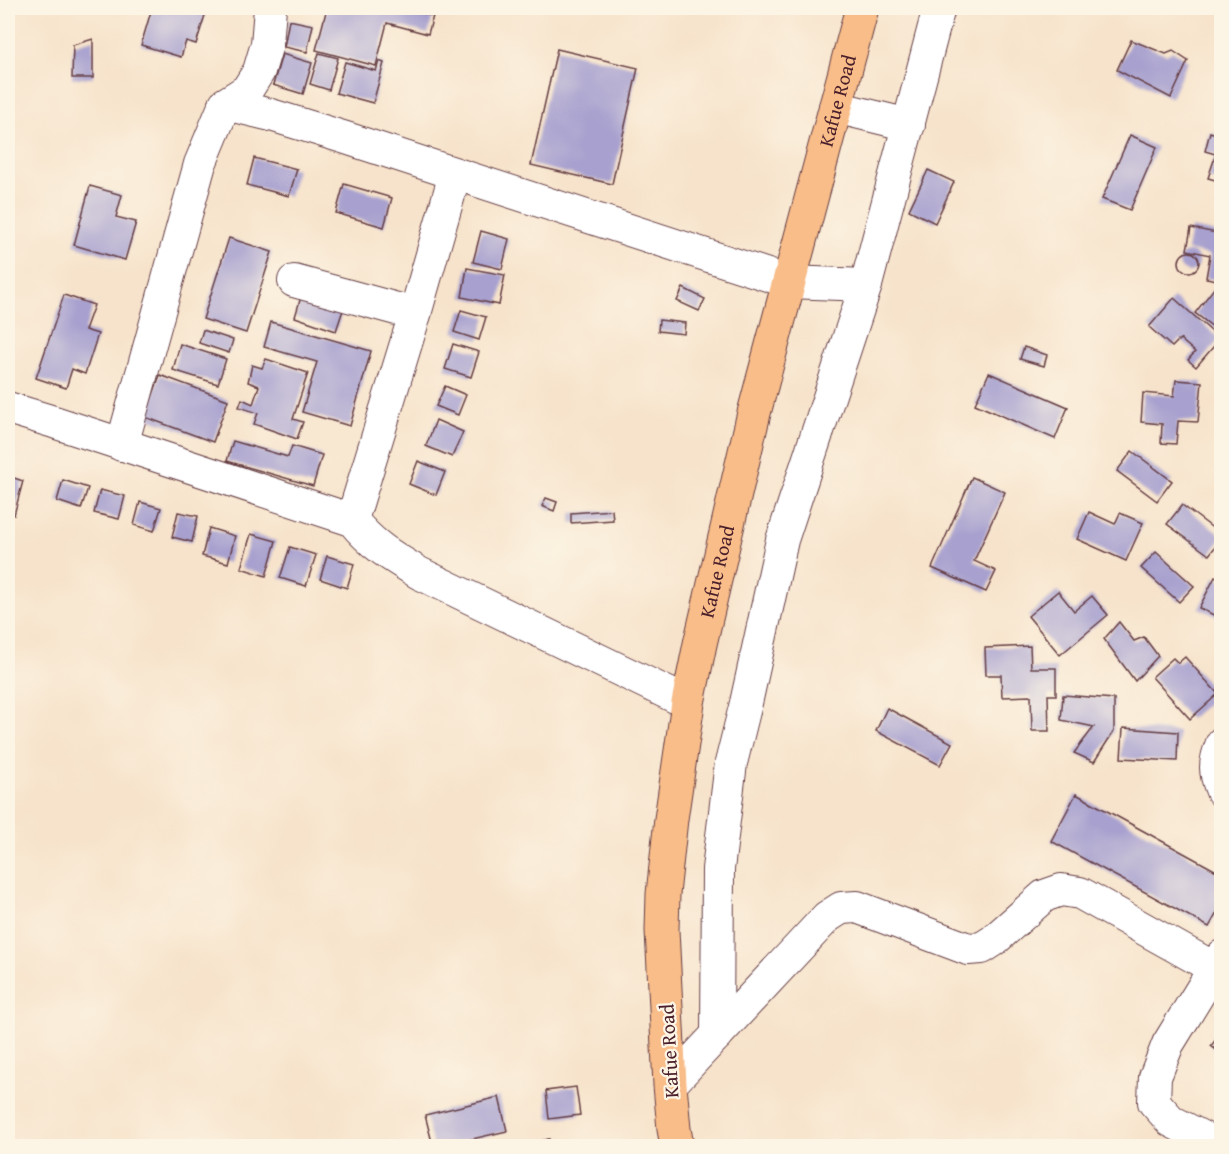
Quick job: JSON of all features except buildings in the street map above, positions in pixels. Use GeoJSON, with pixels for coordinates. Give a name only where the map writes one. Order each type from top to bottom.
{"type":"FeatureCollection","features":[{"type":"Feature","properties":{"kind":"highway","name":"Kafue Road"},"geometry":{"type":"LineString","coordinates":[[677,1146],[670,1085],[662,930],[663,894],[671,819],[688,703],[754,414],[862,8]]}},
{"type":"Feature","properties":{"kind":"street"},"geometry":{"type":"LineString","coordinates":[[122,445],[200,165],[225,104],[247,90],[259,71],[267,44],[270,8]]}},
{"type":"Feature","properties":{"kind":"street"},"geometry":{"type":"LineString","coordinates":[[717,1035],[718,869],[731,763],[782,540],[866,285],[939,8]]}},
{"type":"Feature","properties":{"kind":"street"},"geometry":{"type":"LineString","coordinates":[[225,104],[336,135],[789,282],[866,285]]}},
{"type":"Feature","properties":{"kind":"street"},"geometry":{"type":"LineString","coordinates":[[836,107],[909,125]]}},
{"type":"Feature","properties":{"kind":"street"},"geometry":{"type":"LineString","coordinates":[[352,520],[455,174]]}},
{"type":"Feature","properties":{"kind":"street"},"geometry":{"type":"LineString","coordinates":[[294,280],[415,314]]}},
{"type":"Feature","properties":{"kind":"street"},"geometry":{"type":"LineString","coordinates":[[8,408],[352,520],[364,535],[383,552],[419,573],[688,703]]}},
{"type":"Feature","properties":{"kind":"street"},"geometry":{"type":"LineString","coordinates":[[1221,744],[1215,759],[1221,791]]}},
{"type":"Feature","properties":{"kind":"street"},"geometry":{"type":"LineString","coordinates":[[670,1085],[827,917],[841,908],[856,907],[968,949],[982,948],[1044,896],[1061,890],[1080,893],[1218,962],[1168,1044],[1155,1077],[1154,1102],[1172,1121],[1219,1146]]}}]}
